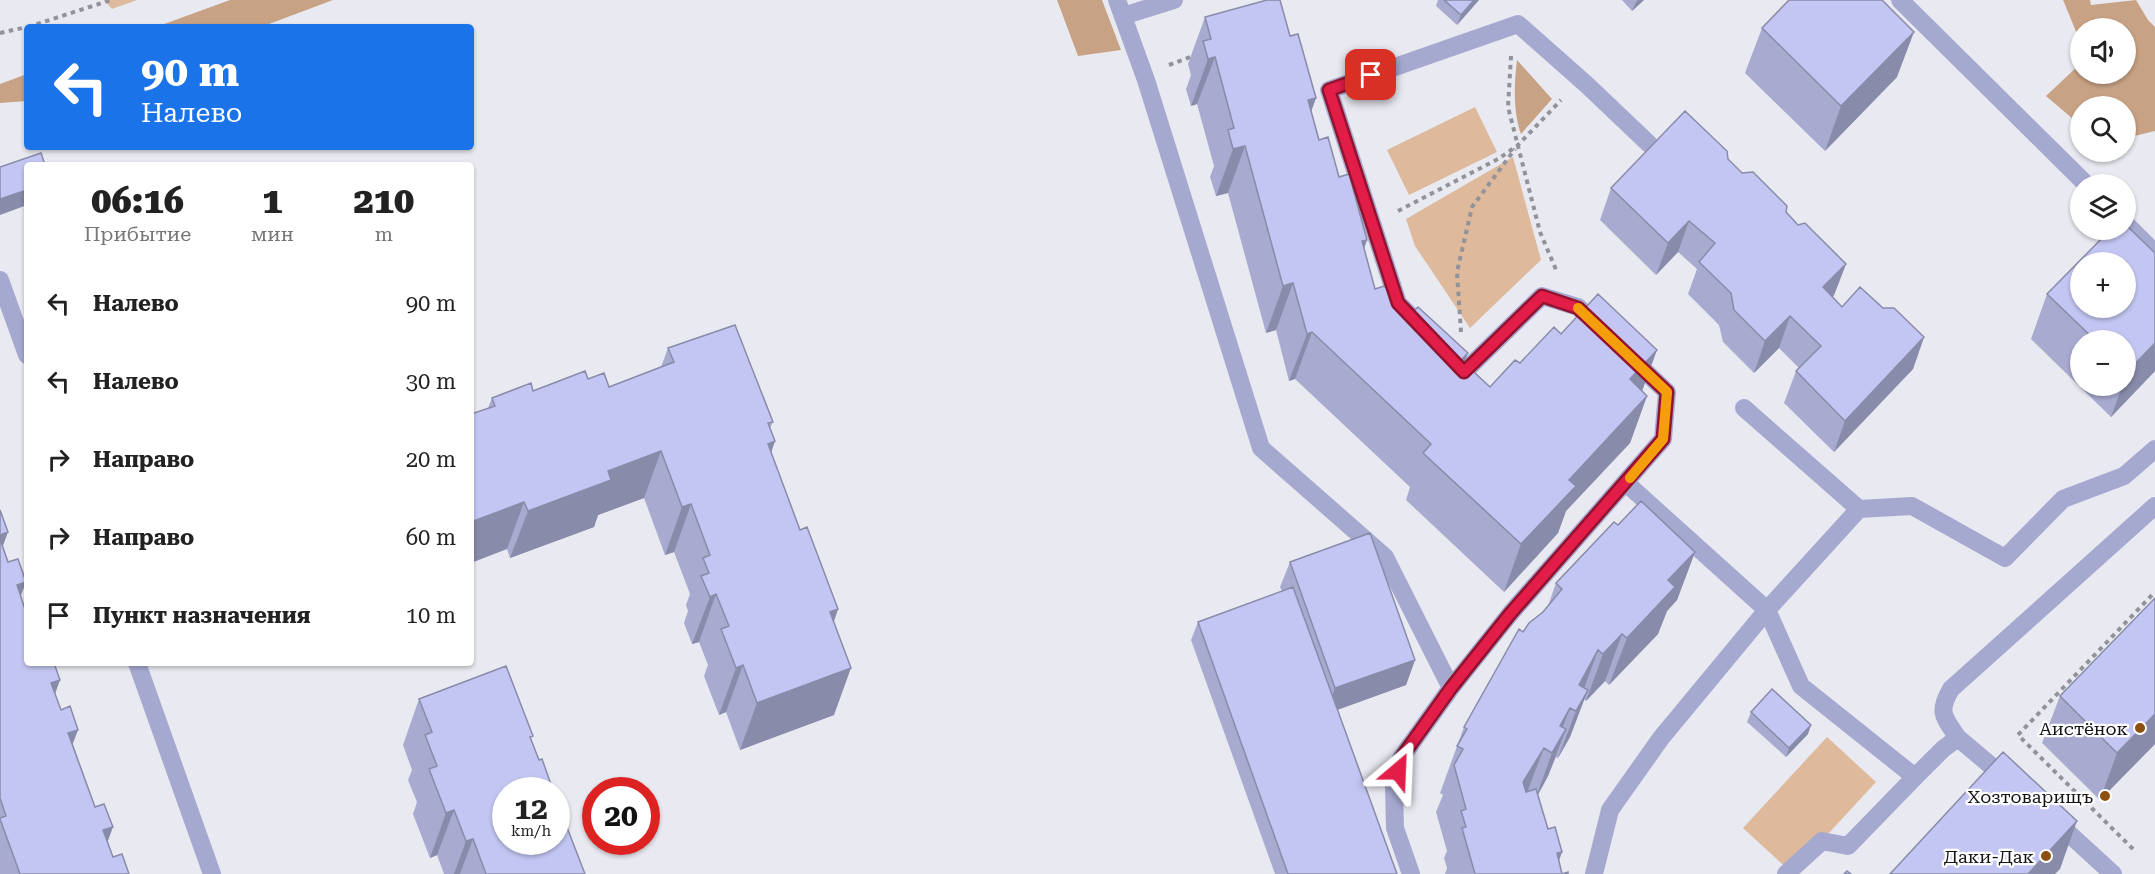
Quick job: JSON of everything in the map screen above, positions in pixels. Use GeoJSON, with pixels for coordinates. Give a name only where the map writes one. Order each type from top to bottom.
{"type":"FeatureCollection","features":[{"type":"Feature","properties":{"kind":"lane"},"geometry":{"type":"LineString","coordinates":[[1174,0],[1120,8],[1146,80],[1261,448],[1384,557],[1451,688]]}},
{"type":"Feature","properties":{"kind":"lane"},"geometry":{"type":"LineString","coordinates":[[1900,0],[2076,174]]}},
{"type":"Feature","properties":{"kind":"lane"},"geometry":{"type":"LineString","coordinates":[[1423,329],[1398,303],[1329,90],[1518,24],[1649,144]]}},
{"type":"Feature","properties":{"kind":"lane"},"geometry":{"type":"LineString","coordinates":[[2136,234],[2155,253]]}},
{"type":"Feature","properties":{"kind":"lane"},"geometry":{"type":"LineString","coordinates":[[0,280],[24,347]]}},
{"type":"Feature","properties":{"kind":"lane"},"geometry":{"type":"LineString","coordinates":[[1412,874],[1395,828],[1394,785],[1401,758],[1451,688],[1510,614],[1663,439],[1667,392],[1578,308],[1542,296],[1464,372],[1440,346]]}},
{"type":"Feature","properties":{"kind":"lane"},"geometry":{"type":"LineString","coordinates":[[1744,408],[1859,509]]}},
{"type":"Feature","properties":{"kind":"lane"},"geometry":{"type":"LineString","coordinates":[[1594,874],[1610,810],[1661,738],[1767,610],[1859,509],[1912,506],[2005,558],[2063,499],[2124,476],[2155,450]]}},
{"type":"Feature","properties":{"kind":"lane"},"geometry":{"type":"LineString","coordinates":[[1626,483],[1767,610],[1801,686],[1915,777]]}},
{"type":"Feature","properties":{"kind":"lane"},"geometry":{"type":"LineString","coordinates":[[2020,791],[1958,738],[1942,714],[1943,702],[1951,689],[2155,506]]}},
{"type":"Feature","properties":{"kind":"lane"},"geometry":{"type":"LineString","coordinates":[[137,666],[212,874]]}},
{"type":"Feature","properties":{"kind":"lane"},"geometry":{"type":"LineString","coordinates":[[1786,874],[1822,841],[1848,846],[1943,749],[1958,738]]}},
{"type":"Feature","properties":{"kind":"lane"},"geometry":{"type":"LineString","coordinates":[[2038,806],[2112,874]]}},
{"type":"Feature","properties":{"kind":"path"},"geometry":{"type":"LineString","coordinates":[[36,24],[111,0]]}},
{"type":"Feature","properties":{"kind":"path"},"geometry":{"type":"LineString","coordinates":[[1518,24],[1511,56],[1508,107],[1540,232],[1558,272]]}},
{"type":"Feature","properties":{"kind":"path"},"geometry":{"type":"LineString","coordinates":[[0,33],[24,28]]}},
{"type":"Feature","properties":{"kind":"path"},"geometry":{"type":"LineString","coordinates":[[1146,80],[1174,62],[1206,52]]}},
{"type":"Feature","properties":{"kind":"path"},"geometry":{"type":"LineString","coordinates":[[1464,372],[1456,272],[1472,207],[1517,146],[1581,80]]}},
{"type":"Feature","properties":{"kind":"path"},"geometry":{"type":"LineString","coordinates":[[1373,223],[1477,170],[1517,146]]}},
{"type":"Feature","properties":{"kind":"path"},"geometry":{"type":"LineString","coordinates":[[2133,849],[2018,735],[2155,592]]}},
{"type":"Feature","properties":{"kind":"shaded area"},"geometry":{"type":"Polygon","coordinates":[[[104,0],[137,0],[112,9],[104,0]]]}},
{"type":"Feature","properties":{"kind":"shaded area"},"geometry":{"type":"Polygon","coordinates":[[[230,0],[333,0],[269,24],[164,24],[230,0]]]}},
{"type":"Feature","properties":{"kind":"shaded area"},"geometry":{"type":"Polygon","coordinates":[[[1057,0],[1102,0],[1121,50],[1078,56],[1057,0]]]}},
{"type":"Feature","properties":{"kind":"shaded area"},"geometry":{"type":"Polygon","coordinates":[[[2063,0],[2090,0],[2091,5],[2136,0],[2155,27],[2155,131],[2136,136],[2136,96],[2070,96],[2070,116],[2046,96],[2070,73],[2070,84],[2136,84],[2136,18],[2070,18],[2063,0]]]}},
{"type":"Feature","properties":{"kind":"shaded area"},"geometry":{"type":"Polygon","coordinates":[[[1517,60],[1552,99],[1521,134],[1515,98],[1517,60]]]}},
{"type":"Feature","properties":{"kind":"shaded area"},"geometry":{"type":"Polygon","coordinates":[[[24,75],[24,101],[0,103],[0,84],[24,75]]]}},
{"type":"Feature","properties":{"kind":"shaded area"},"geometry":{"type":"Polygon","coordinates":[[[1475,107],[1497,152],[1409,195],[1387,150],[1475,107]]]}},
{"type":"Feature","properties":{"kind":"shaded area"},"geometry":{"type":"Polygon","coordinates":[[[1513,157],[1541,260],[1470,328],[1415,246],[1406,219],[1513,157]]]}},
{"type":"Feature","properties":{"kind":"shaded area"},"geometry":{"type":"Polygon","coordinates":[[[1827,737],[1876,782],[1792,873],[1743,828],[1827,737]]]}},
{"type":"Feature","properties":{"kind":"building"},"geometry":{"type":"Polygon","coordinates":[[[1267,0],[1280,0],[1290,36],[1298,34],[1316,98],[1308,100],[1319,140],[1328,137],[1339,177],[1349,174],[1367,240],[1362,241],[1375,289],[1384,286],[1412,313],[1418,307],[1468,353],[1461,360],[1490,387],[1515,360],[1520,363],[1554,327],[1561,334],[1598,294],[1657,350],[1630,379],[1647,396],[1569,480],[1576,486],[1521,544],[1423,453],[1431,444],[1312,332],[1307,334],[1293,283],[1283,286],[1245,146],[1233,149],[1228,130],[1234,128],[1215,57],[1208,59],[1203,41],[1211,39],[1205,17],[1267,0]]]}},
{"type":"Feature","properties":{"kind":"building"},"geometry":{"type":"Polygon","coordinates":[[[1444,0],[1474,0],[1461,15],[1444,0]]]}},
{"type":"Feature","properties":{"kind":"building"},"geometry":{"type":"Polygon","coordinates":[[[1789,0],[1882,0],[1914,32],[1841,106],[1762,28],[1789,0]]]}},
{"type":"Feature","properties":{"kind":"building"},"geometry":{"type":"Polygon","coordinates":[[[1685,111],[1727,151],[1728,159],[1742,173],[1753,172],[1787,206],[1786,212],[1798,225],[1805,223],[1846,264],[1823,287],[1842,307],[1860,287],[1883,308],[1894,308],[1924,337],[1845,421],[1796,371],[1821,346],[1790,316],[1765,341],[1734,310],[1731,293],[1699,262],[1715,243],[1689,221],[1668,243],[1611,188],[1685,111]]]}},
{"type":"Feature","properties":{"kind":"building"},"geometry":{"type":"Polygon","coordinates":[[[41,153],[44,162],[24,162],[24,191],[0,199],[0,167],[41,153]]]}},
{"type":"Feature","properties":{"kind":"building"},"geometry":{"type":"Polygon","coordinates":[[[2136,235],[2155,253],[2155,343],[2136,363],[2136,330],[2085,330],[2072,318],[2136,318],[2136,252],[2088,252],[2100,240],[2136,240],[2136,235]]]}},
{"type":"Feature","properties":{"kind":"building"},"geometry":{"type":"Polygon","coordinates":[[[2070,271],[2070,316],[2047,294],[2070,271]]]}},
{"type":"Feature","properties":{"kind":"building"},"geometry":{"type":"Polygon","coordinates":[[[735,325],[773,422],[768,423],[775,441],[768,444],[800,530],[807,527],[838,609],[830,612],[851,668],[757,703],[743,665],[736,668],[721,629],[729,626],[716,594],[710,597],[701,576],[709,573],[703,558],[710,555],[691,504],[682,507],[661,451],[608,471],[611,480],[528,511],[524,502],[474,521],[474,413],[495,406],[492,398],[531,383],[533,391],[585,371],[588,379],[604,373],[609,387],[674,362],[668,348],[735,325]]]}},
{"type":"Feature","properties":{"kind":"building"},"geometry":{"type":"Polygon","coordinates":[[[1641,501],[1695,552],[1668,580],[1675,587],[1627,638],[1622,634],[1603,654],[1598,650],[1579,685],[1588,690],[1576,711],[1570,708],[1560,726],[1566,729],[1552,753],[1544,748],[1523,782],[1526,792],[1536,789],[1548,829],[1555,827],[1562,852],[1557,853],[1562,874],[1475,874],[1462,828],[1466,827],[1461,811],[1466,809],[1454,765],[1463,749],[1457,746],[1467,729],[1464,727],[1519,629],[1523,632],[1529,623],[1543,612],[1562,589],[1556,583],[1614,522],[1618,525],[1641,501]]]}},
{"type":"Feature","properties":{"kind":"building"},"geometry":{"type":"Polygon","coordinates":[[[0,510],[8,532],[0,535],[0,510]]]}},
{"type":"Feature","properties":{"kind":"building"},"geometry":{"type":"Polygon","coordinates":[[[1370,533],[1415,660],[1335,688],[1290,562],[1370,533]]]}},
{"type":"Feature","properties":{"kind":"building"},"geometry":{"type":"Polygon","coordinates":[[[0,539],[8,562],[18,559],[24,576],[24,583],[17,585],[24,606],[24,666],[55,666],[60,680],[51,683],[61,710],[70,706],[78,730],[68,733],[95,807],[104,804],[113,827],[103,830],[113,857],[122,854],[129,874],[20,874],[0,819],[6,816],[0,798],[0,539]]]}},
{"type":"Feature","properties":{"kind":"building"},"geometry":{"type":"Polygon","coordinates":[[[1293,587],[1397,874],[1288,874],[1198,622],[1293,587]]]}},
{"type":"Feature","properties":{"kind":"building"},"geometry":{"type":"Polygon","coordinates":[[[2155,598],[2155,714],[2117,753],[2060,696],[2155,598]]]}},
{"type":"Feature","properties":{"kind":"building"},"geometry":{"type":"Polygon","coordinates":[[[506,666],[533,736],[530,737],[548,777],[492,777],[492,855],[570,855],[570,835],[585,874],[486,874],[473,839],[466,841],[454,810],[446,813],[429,769],[437,766],[425,735],[432,732],[419,699],[506,666]]]}},
{"type":"Feature","properties":{"kind":"building"},"geometry":{"type":"Polygon","coordinates":[[[1772,689],[1811,725],[1789,748],[1751,712],[1772,689]]]}},
{"type":"Feature","properties":{"kind":"building"},"geometry":{"type":"Polygon","coordinates":[[[2003,752],[2077,821],[2028,874],[1890,874],[2003,752]]]}},
{"type":"Feature","properties":{"kind":"slow traffic"},"geometry":{"type":"LineString","coordinates":[[1578,308],[1667,392],[1663,439],[1630,478]]}},
{"type":"Feature","properties":{"kind":"place","name":"Аистёнок"},"geometry":{"type":"Point","coordinates":[2140,728]}},
{"type":"Feature","properties":{"kind":"place","name":"Хозтоварищъ"},"geometry":{"type":"Point","coordinates":[2105,796]}},
{"type":"Feature","properties":{"kind":"place","name":"Даки-Дак"},"geometry":{"type":"Point","coordinates":[2046,856]}},
{"type":"Feature","properties":{"kind":"route"},"geometry":{"type":"LineString","coordinates":[[1371,75],[1329,90],[1398,303],[1464,372],[1542,296],[1578,308],[1667,392],[1663,439],[1510,614],[1451,688],[1401,758],[1398,771]]}}]}
